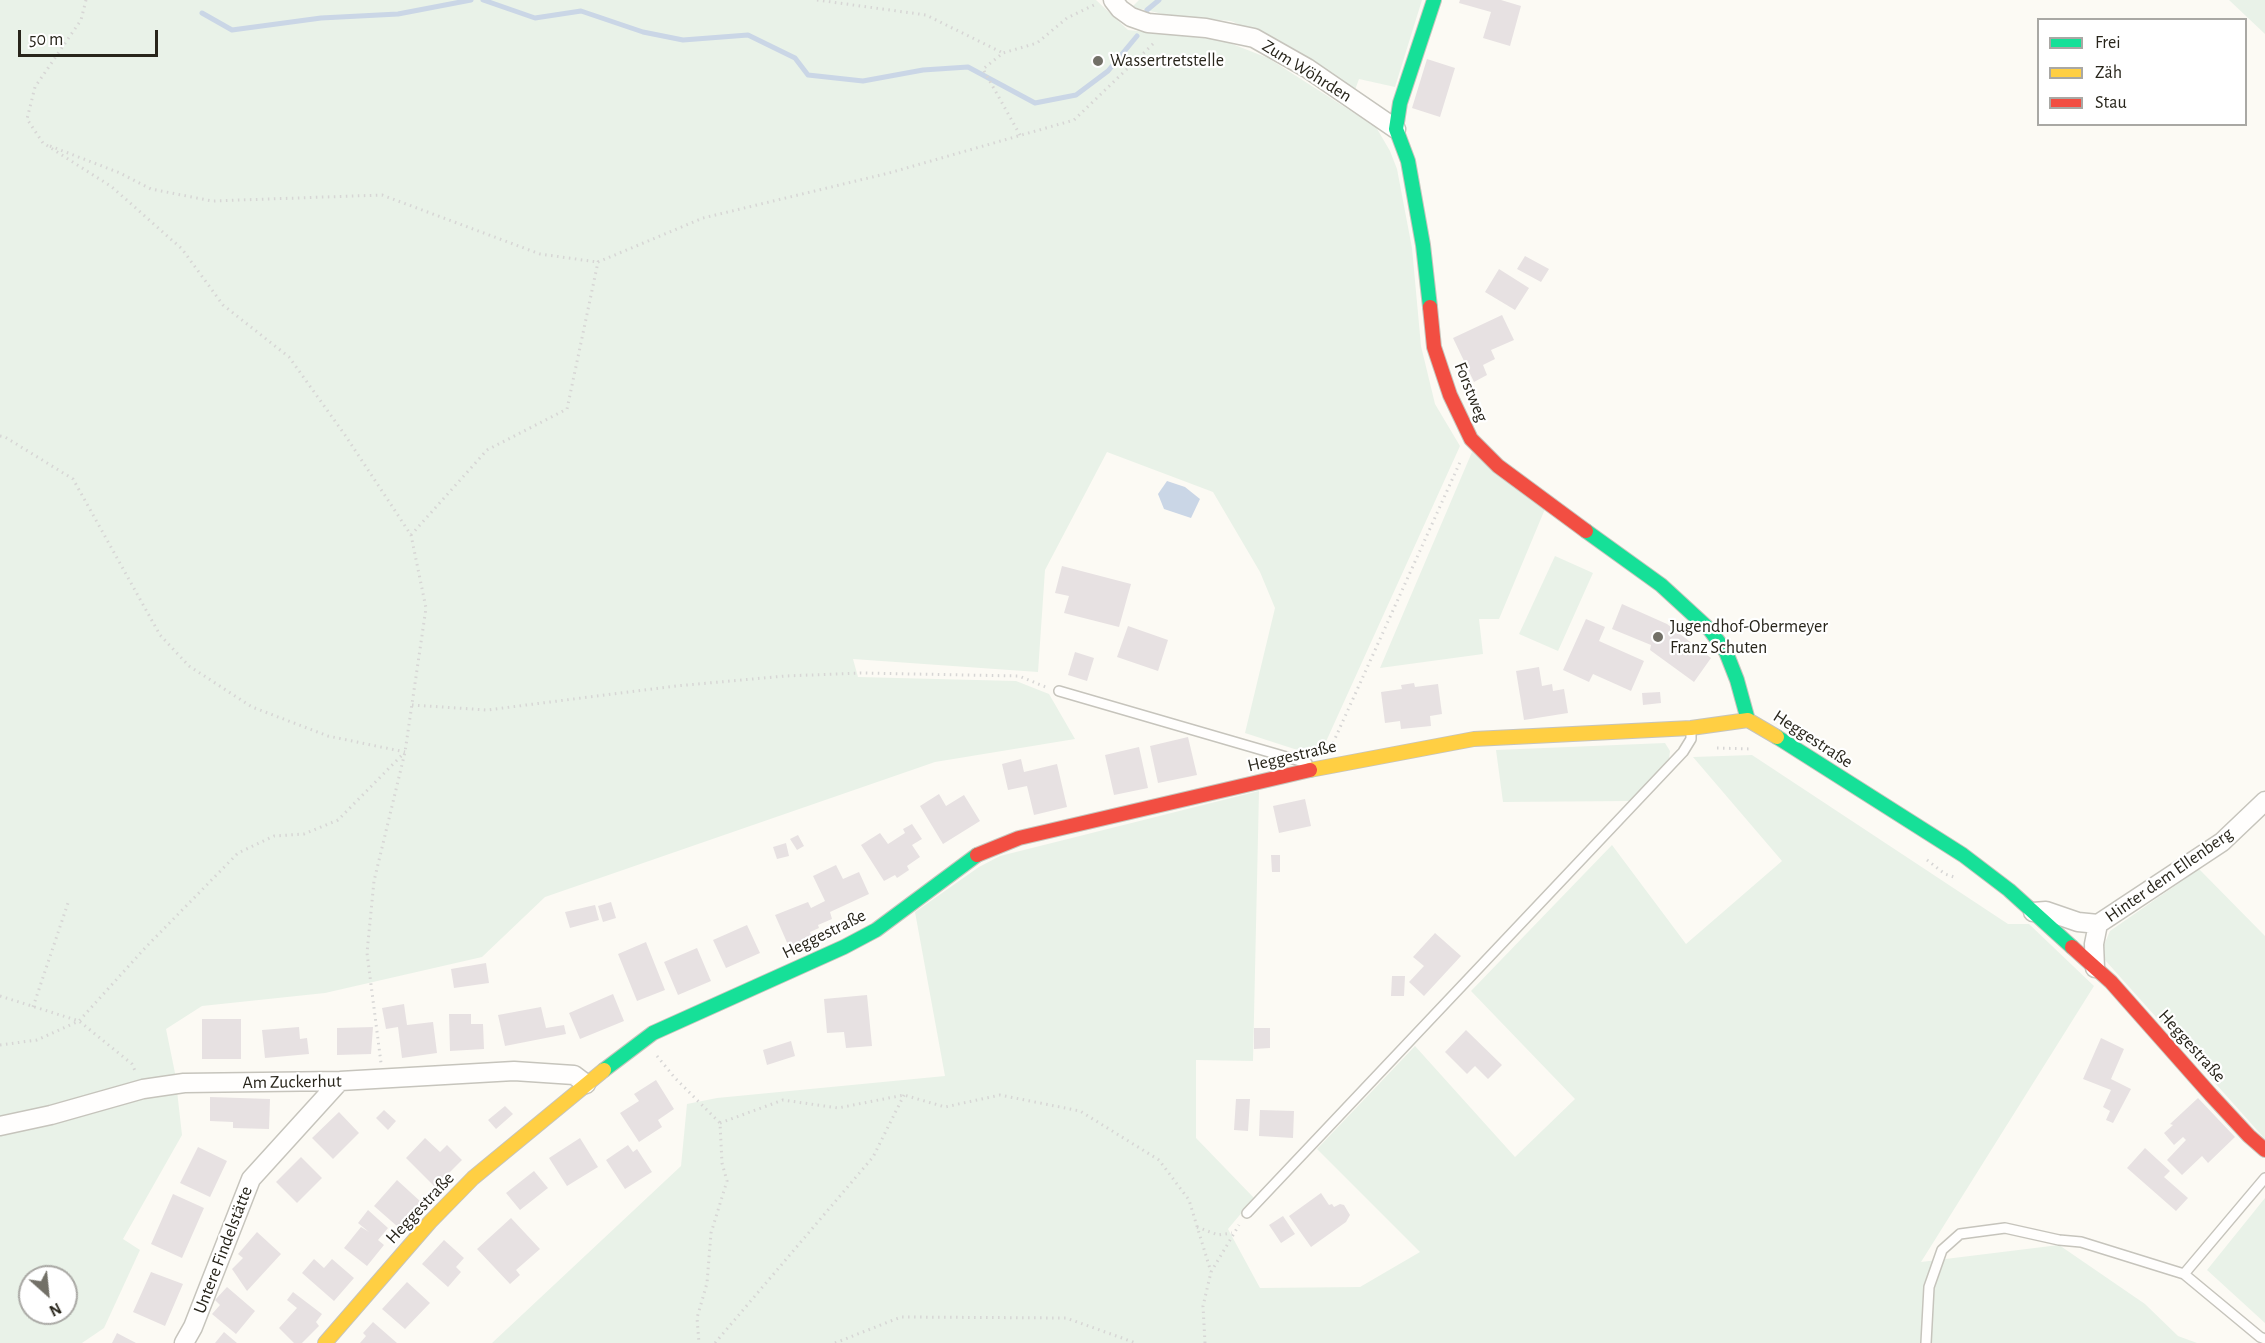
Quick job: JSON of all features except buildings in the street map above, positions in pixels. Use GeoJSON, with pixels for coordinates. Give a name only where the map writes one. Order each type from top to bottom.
{"type":"FeatureCollection","features":[{"type":"Feature","properties":{"kind":"street","name":"Zum Wöhrden"},"geometry":{"type":"LineString","coordinates":[[1113,0],[1131,17],[1148,23],[1228,31],[1254,38],[1307,68],[1396,129]]}},
{"type":"Feature","properties":{"kind":"street"},"geometry":{"type":"LineString","coordinates":[[1396,129],[1400,103],[1434,0]]}},
{"type":"Feature","properties":{"kind":"street","name":"Forstweg"},"geometry":{"type":"LineString","coordinates":[[1396,129],[1408,161],[1421,234],[1434,347],[1450,395],[1470,439],[1498,466],[1660,585],[1710,630],[1726,652],[1737,680],[1748,720]]}},
{"type":"Feature","properties":{"kind":"street","name":"Heggestraße"},"geometry":{"type":"LineString","coordinates":[[331,1336],[430,1222],[473,1178],[586,1084],[653,1034],[844,947],[876,930],[981,852],[1019,838],[1323,767],[1474,739],[1691,728],[1748,720],[1963,855],[2009,890],[2111,982],[2234,1119],[2265,1150]]}},
{"type":"Feature","properties":{"kind":"street","name":"Hinter dem Ellenberg"},"geometry":{"type":"LineString","coordinates":[[2033,912],[2046,911],[2078,922],[2098,924],[2222,842],[2265,801]]}},
{"type":"Feature","properties":{"kind":"street","name":"Hinter dem Ellenberg"},"geometry":{"type":"LineString","coordinates":[[2095,968],[2094,944],[2098,924]]}},
{"type":"Feature","properties":{"kind":"street","name":"Am Zuckerhut"},"geometry":{"type":"LineString","coordinates":[[0,1126],[51,1115],[143,1089],[184,1083],[340,1081],[514,1071],[574,1075],[586,1084]]}},
{"type":"Feature","properties":{"kind":"street","name":"Untere Findelstätte"},"geometry":{"type":"LineString","coordinates":[[184,1343],[193,1327],[251,1179],[340,1081]]}},
{"type":"Feature","properties":{"kind":"lane"},"geometry":{"type":"LineString","coordinates":[[1059,691],[1323,767]]}},
{"type":"Feature","properties":{"kind":"lane"},"geometry":{"type":"LineString","coordinates":[[1247,1213],[1683,752],[1691,739],[1691,728]]}},
{"type":"Feature","properties":{"kind":"lane"},"geometry":{"type":"LineString","coordinates":[[2184,1274],[2265,1178]]}},
{"type":"Feature","properties":{"kind":"lane"},"geometry":{"type":"LineString","coordinates":[[1926,1343],[1929,1287],[1942,1250],[1960,1234],[2005,1228],[2081,1242],[2184,1274],[2265,1339]]}},
{"type":"Feature","properties":{"kind":"path"},"geometry":{"type":"LineString","coordinates":[[86,0],[81,20],[35,87],[27,119],[43,143],[112,187],[182,249],[223,305],[289,357],[345,435],[411,536],[426,608],[405,752],[374,881],[368,953],[383,1079]]}},
{"type":"Feature","properties":{"kind":"path"},"geometry":{"type":"LineString","coordinates":[[817,0],[926,15],[1003,53]]}},
{"type":"Feature","properties":{"kind":"path"},"geometry":{"type":"LineString","coordinates":[[1020,135],[983,69],[1003,53],[1037,43],[1067,18],[1104,0]]}},
{"type":"Feature","properties":{"kind":"path"},"geometry":{"type":"LineString","coordinates":[[43,143],[120,173],[151,189],[212,201],[382,195],[540,254],[598,262],[703,218],[889,173],[1074,120],[1170,25]]}},
{"type":"Feature","properties":{"kind":"path"},"geometry":{"type":"LineString","coordinates":[[411,536],[487,450],[567,410],[598,262]]}},
{"type":"Feature","properties":{"kind":"path"},"geometry":{"type":"LineString","coordinates":[[0,436],[73,479],[160,635],[189,666],[252,707],[328,736],[405,752]]}},
{"type":"Feature","properties":{"kind":"path"},"geometry":{"type":"LineString","coordinates":[[1323,767],[1470,439]]}},
{"type":"Feature","properties":{"kind":"path"},"geometry":{"type":"LineString","coordinates":[[412,705],[487,710],[676,686],[785,676],[861,673],[1018,676],[1059,691]]}},
{"type":"Feature","properties":{"kind":"path"},"geometry":{"type":"LineString","coordinates":[[1683,752],[1749,747],[1756,750]]}},
{"type":"Feature","properties":{"kind":"path"},"geometry":{"type":"LineString","coordinates":[[0,1045],[37,1041],[79,1021],[145,948],[238,853],[274,836],[304,834],[338,820],[405,752]]}},
{"type":"Feature","properties":{"kind":"path"},"geometry":{"type":"LineString","coordinates":[[1920,855],[1945,874],[1954,877]]}},
{"type":"Feature","properties":{"kind":"path"},"geometry":{"type":"LineString","coordinates":[[33,1007],[68,903]]}},
{"type":"Feature","properties":{"kind":"path"},"geometry":{"type":"LineString","coordinates":[[0,996],[79,1021],[132,1064],[143,1089]]}},
{"type":"Feature","properties":{"kind":"path"},"geometry":{"type":"LineString","coordinates":[[644,1041],[675,1078],[720,1123],[722,1163],[727,1181],[711,1233],[707,1282],[697,1318],[699,1343]]}},
{"type":"Feature","properties":{"kind":"path"},"geometry":{"type":"LineString","coordinates":[[720,1123],[783,1100],[838,1108],[904,1095],[945,1107],[1000,1095],[1080,1111],[1159,1160],[1189,1200],[1211,1272]]}},
{"type":"Feature","properties":{"kind":"path"},"geometry":{"type":"LineString","coordinates":[[715,1343],[873,1157],[904,1095]]}},
{"type":"Feature","properties":{"kind":"path"},"geometry":{"type":"LineString","coordinates":[[1205,1343],[1203,1306],[1211,1272],[1232,1233],[1247,1213]]}},
{"type":"Feature","properties":{"kind":"path"},"geometry":{"type":"LineString","coordinates":[[1197,1227],[1218,1234],[1232,1233]]}},
{"type":"Feature","properties":{"kind":"path"},"geometry":{"type":"LineString","coordinates":[[835,1343],[901,1317],[1066,1318],[1136,1343]]}},
{"type":"Feature","properties":{"kind":"shaded area"},"geometry":{"type":"Polygon","coordinates":[[[0,0],[1096,0],[1128,30],[1222,40],[1268,58],[1376,127],[1397,169],[1412,248],[1421,346],[1435,404],[1460,446],[1319,757],[1245,733],[1275,608],[1260,572],[1213,492],[1107,452],[1045,570],[1038,672],[853,659],[858,677],[1016,681],[1049,694],[1075,739],[935,762],[545,897],[482,957],[325,993],[202,1006],[166,1029],[175,1073],[182,1135],[123,1239],[140,1250],[104,1328],[82,1343],[0,1343],[0,0]]]}},
{"type":"Feature","properties":{"kind":"shaded area"},"geometry":{"type":"Polygon","coordinates":[[[1139,0],[1422,0],[1395,87],[1359,79],[1355,90],[1279,42],[1231,21],[1172,16],[1132,7],[1139,0]]]}},
{"type":"Feature","properties":{"kind":"shaded area"},"geometry":{"type":"Polygon","coordinates":[[[2229,0],[2265,0],[2265,34],[2229,0]]]}},
{"type":"Feature","properties":{"kind":"shaded area"},"geometry":{"type":"Polygon","coordinates":[[[1472,452],[1545,509],[1499,619],[1479,619],[1483,654],[1380,668],[1472,452]]]}},
{"type":"Feature","properties":{"kind":"shaded area"},"geometry":{"type":"Polygon","coordinates":[[[1555,556],[1593,573],[1558,651],[1519,634],[1555,556]]]}},
{"type":"Feature","properties":{"kind":"shaded area"},"geometry":{"type":"Polygon","coordinates":[[[1665,743],[1670,751],[1669,759],[1630,801],[1503,802],[1496,750],[1665,743]]]}},
{"type":"Feature","properties":{"kind":"shaded area"},"geometry":{"type":"Polygon","coordinates":[[[1752,755],[2008,924],[2029,924],[2094,986],[1921,1262],[2059,1245],[2145,1304],[2178,1336],[2197,1343],[492,1343],[681,1166],[687,1104],[717,1098],[945,1076],[915,912],[979,867],[1000,856],[1259,791],[1253,1061],[1196,1060],[1196,1138],[1254,1198],[1228,1229],[1260,1288],[1360,1287],[1420,1252],[1317,1149],[1415,1046],[1515,1157],[1575,1099],[1471,991],[1612,845],[1686,944],[1782,861],[1693,757],[1752,755]]]}},
{"type":"Feature","properties":{"kind":"shaded area"},"geometry":{"type":"Polygon","coordinates":[[[2199,869],[2265,936],[2265,1139],[2105,960],[2104,945],[2110,931],[2199,869]]]}},
{"type":"Feature","properties":{"kind":"shaded area"},"geometry":{"type":"Polygon","coordinates":[[[2265,1198],[2265,1323],[2207,1270],[2265,1198]]]}},
{"type":"Feature","properties":{"kind":"water"},"geometry":{"type":"Polygon","coordinates":[[[1167,481],[1185,487],[1200,499],[1191,518],[1164,509],[1158,494],[1167,481]]]}},
{"type":"Feature","properties":{"kind":"waterway"},"geometry":{"type":"LineString","coordinates":[[202,13],[232,30],[321,18],[398,14],[471,0]]}},
{"type":"Feature","properties":{"kind":"waterway"},"geometry":{"type":"LineString","coordinates":[[483,0],[535,18],[581,11],[643,32],[683,40],[748,35],[795,58],[808,75],[863,81],[923,70],[968,67],[1035,103],[1076,95],[1108,71],[1137,36]]}},
{"type":"Feature","properties":{"kind":"waterway"},"geometry":{"type":"LineString","coordinates":[[1147,10],[1159,0]]}},
{"type":"Feature","properties":{"kind":"traffic: fast"},"geometry":{"type":"LineString","coordinates":[[1430,307],[1423,245],[1408,161],[1396,129],[1400,103],[1434,0]]}},
{"type":"Feature","properties":{"kind":"traffic: fast"},"geometry":{"type":"LineString","coordinates":[[1586,531],[1661,585],[1710,630],[1726,652],[1737,680],[1748,720]]}},
{"type":"Feature","properties":{"kind":"traffic: fast"},"geometry":{"type":"LineString","coordinates":[[1777,737],[1963,855],[2009,890],[2072,947]]}},
{"type":"Feature","properties":{"kind":"traffic: fast"},"geometry":{"type":"LineString","coordinates":[[604,1070],[653,1033],[844,947],[876,930],[977,855]]}},
{"type":"Feature","properties":{"kind":"traffic: slow"},"geometry":{"type":"LineString","coordinates":[[1310,770],[1474,739],[1691,728],[1748,720],[1777,737]]}},
{"type":"Feature","properties":{"kind":"traffic: slow"},"geometry":{"type":"LineString","coordinates":[[325,1343],[430,1222],[473,1178],[604,1070]]}},
{"type":"Feature","properties":{"kind":"traffic: jam"},"geometry":{"type":"LineString","coordinates":[[1430,307],[1434,347],[1450,395],[1471,439],[1498,466],[1586,531]]}},
{"type":"Feature","properties":{"kind":"traffic: jam"},"geometry":{"type":"LineString","coordinates":[[977,855],[1019,838],[1310,770]]}},
{"type":"Feature","properties":{"kind":"traffic: jam"},"geometry":{"type":"LineString","coordinates":[[2072,947],[2111,982],[2211,1095],[2265,1150]]}},
{"type":"Feature","properties":{"kind":"place","name":"Wassertretstelle"},"geometry":{"type":"Point","coordinates":[1098,61]}},
{"type":"Feature","properties":{"kind":"place","name":"Jugendhof-Obermeyer Franz Schuten"},"geometry":{"type":"Point","coordinates":[1658,637]}}]}
